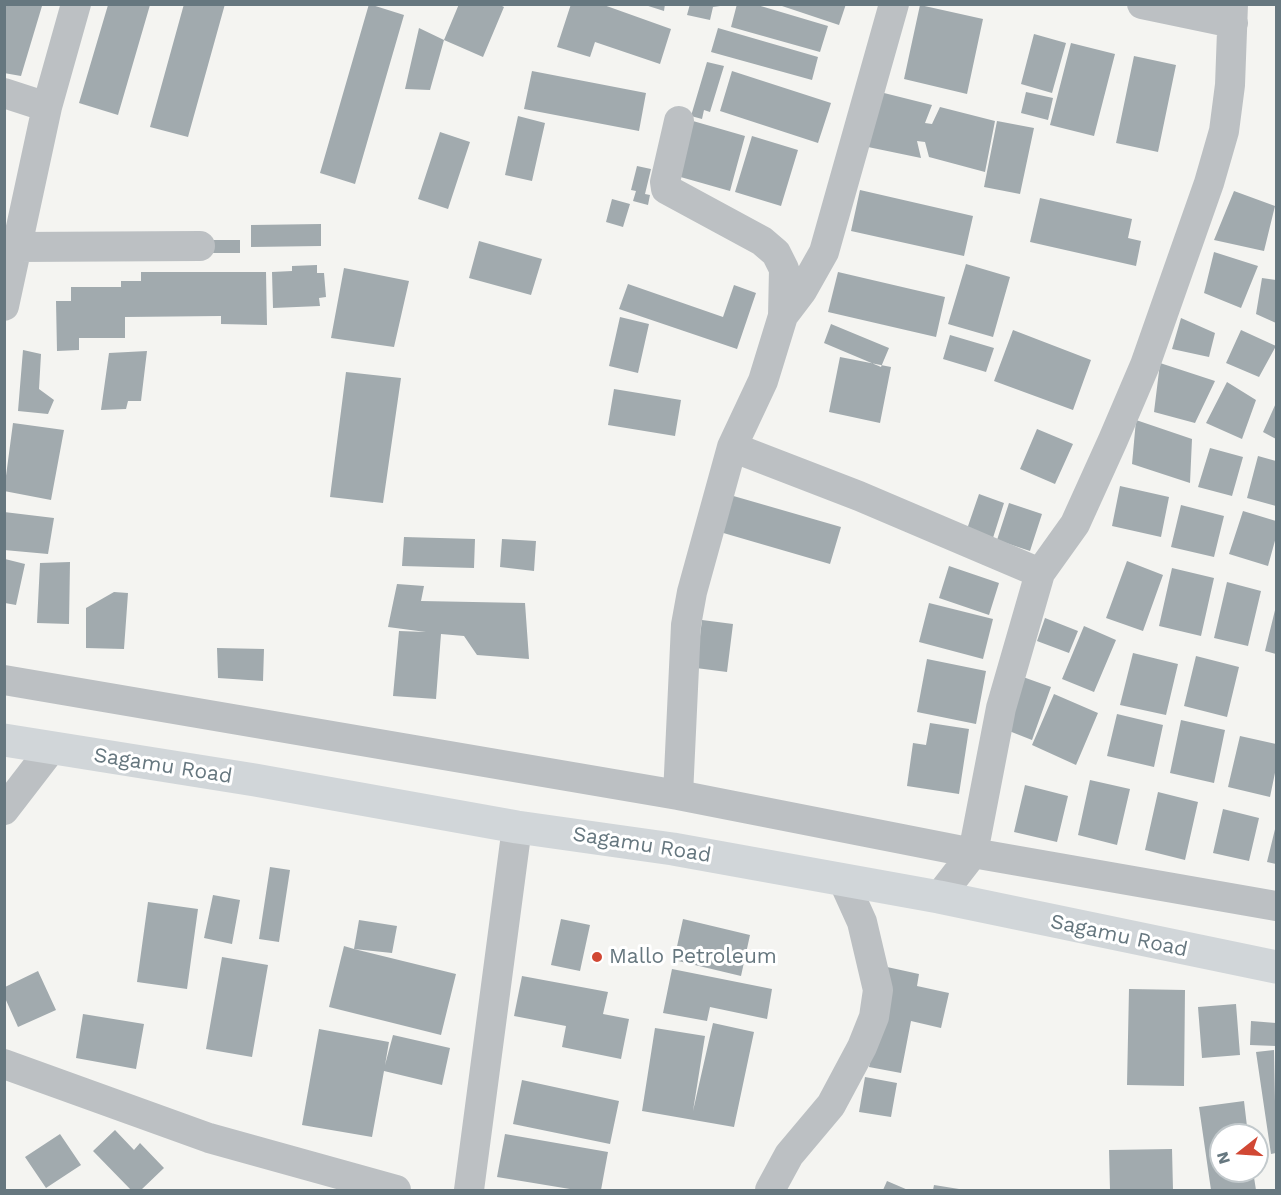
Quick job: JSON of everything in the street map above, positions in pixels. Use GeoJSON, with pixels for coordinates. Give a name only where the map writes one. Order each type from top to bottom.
{"type":"FeatureCollection","features":[{"type":"Feature","properties":{"kind":"highway","name":"Sagamu Road"},"geometry":{"type":"LineString","coordinates":[[4,740],[255,780],[517,827],[673,849],[939,897],[1276,967]]}},
{"type":"Feature","properties":{"kind":"street"},"geometry":{"type":"LineString","coordinates":[[4,306],[48,107],[76,4]]}},
{"type":"Feature","properties":{"kind":"street"},"geometry":{"type":"LineString","coordinates":[[783,316],[802,291],[824,252],[894,4]]}},
{"type":"Feature","properties":{"kind":"street"},"geometry":{"type":"LineString","coordinates":[[939,897],[973,853],[1001,708],[1040,573],[1075,524],[1145,365],[1224,132],[1230,85],[1233,14],[1142,4]]}},
{"type":"Feature","properties":{"kind":"street"},"geometry":{"type":"LineString","coordinates":[[4,93],[48,107]]}},
{"type":"Feature","properties":{"kind":"street"},"geometry":{"type":"LineString","coordinates":[[678,795],[686,625],[692,592],[732,447],[763,381],[783,316],[784,269],[776,253],[762,241],[666,189],[665,182],[679,121]]}},
{"type":"Feature","properties":{"kind":"street"},"geometry":{"type":"LineString","coordinates":[[18,247],[200,246]]}},
{"type":"Feature","properties":{"kind":"street"},"geometry":{"type":"LineString","coordinates":[[732,447],[859,496],[1040,573]]}},
{"type":"Feature","properties":{"kind":"street"},"geometry":{"type":"LineString","coordinates":[[4,680],[678,795],[973,853],[1276,906]]}},
{"type":"Feature","properties":{"kind":"street"},"geometry":{"type":"LineString","coordinates":[[4,810],[51,749]]}},
{"type":"Feature","properties":{"kind":"street"},"geometry":{"type":"LineString","coordinates":[[469,1191],[517,827]]}},
{"type":"Feature","properties":{"kind":"street"},"geometry":{"type":"LineString","coordinates":[[770,1191],[789,1155],[831,1105],[862,1047],[874,1017],[878,990],[862,922],[843,880]]}},
{"type":"Feature","properties":{"kind":"street"},"geometry":{"type":"LineString","coordinates":[[4,1064],[209,1138],[396,1191]]}},
{"type":"Feature","properties":{"kind":"building"},"geometry":{"type":"Polygon","coordinates":[[[4,4],[42,6],[21,76],[4,73],[4,4]]]}},
{"type":"Feature","properties":{"kind":"building"},"geometry":{"type":"Polygon","coordinates":[[[184,4],[225,4],[188,137],[150,127],[184,4]]]}},
{"type":"Feature","properties":{"kind":"building"},"geometry":{"type":"Polygon","coordinates":[[[369,4],[404,15],[355,184],[320,173],[369,4]]]}},
{"type":"Feature","properties":{"kind":"building"},"geometry":{"type":"Polygon","coordinates":[[[459,4],[498,4],[504,7],[483,57],[444,40],[459,4]]]}},
{"type":"Feature","properties":{"kind":"building"},"geometry":{"type":"Polygon","coordinates":[[[571,4],[601,4],[671,29],[660,64],[595,42],[590,57],[557,47],[571,4]]]}},
{"type":"Feature","properties":{"kind":"building"},"geometry":{"type":"Polygon","coordinates":[[[642,4],[665,4],[664,11],[642,4]]]}},
{"type":"Feature","properties":{"kind":"building"},"geometry":{"type":"Polygon","coordinates":[[[690,4],[720,4],[720,6],[713,7],[710,20],[687,15],[690,4]]]}},
{"type":"Feature","properties":{"kind":"building"},"geometry":{"type":"Polygon","coordinates":[[[737,4],[754,4],[828,26],[820,52],[731,27],[737,4]]]}},
{"type":"Feature","properties":{"kind":"building"},"geometry":{"type":"Polygon","coordinates":[[[776,4],[846,4],[839,25],[776,4]]]}},
{"type":"Feature","properties":{"kind":"building"},"geometry":{"type":"Polygon","coordinates":[[[108,5],[150,5],[118,115],[79,103],[108,5]]]}},
{"type":"Feature","properties":{"kind":"building"},"geometry":{"type":"Polygon","coordinates":[[[920,5],[983,19],[967,94],[904,79],[920,5]]]}},
{"type":"Feature","properties":{"kind":"building"},"geometry":{"type":"Polygon","coordinates":[[[419,28],[444,40],[430,90],[405,89],[419,28]]]}},
{"type":"Feature","properties":{"kind":"building"},"geometry":{"type":"Polygon","coordinates":[[[718,28],[818,57],[812,80],[711,52],[718,28]]]}},
{"type":"Feature","properties":{"kind":"building"},"geometry":{"type":"Polygon","coordinates":[[[1034,34],[1066,43],[1052,93],[1021,84],[1034,34]]]}},
{"type":"Feature","properties":{"kind":"building"},"geometry":{"type":"Polygon","coordinates":[[[1071,43],[1115,54],[1094,136],[1050,125],[1071,43]]]}},
{"type":"Feature","properties":{"kind":"building"},"geometry":{"type":"Polygon","coordinates":[[[1134,56],[1176,65],[1158,152],[1116,143],[1134,56]]]}},
{"type":"Feature","properties":{"kind":"building"},"geometry":{"type":"Polygon","coordinates":[[[707,62],[724,66],[710,112],[704,110],[702,119],[691,116],[707,62]]]}},
{"type":"Feature","properties":{"kind":"building"},"geometry":{"type":"Polygon","coordinates":[[[532,71],[646,93],[639,131],[524,109],[532,71]]]}},
{"type":"Feature","properties":{"kind":"building"},"geometry":{"type":"Polygon","coordinates":[[[732,71],[831,103],[818,143],[720,111],[732,71]]]}},
{"type":"Feature","properties":{"kind":"building"},"geometry":{"type":"Polygon","coordinates":[[[880,92],[932,105],[925,123],[932,124],[940,107],[995,121],[985,172],[929,157],[925,142],[917,141],[921,158],[868,147],[880,92]]]}},
{"type":"Feature","properties":{"kind":"building"},"geometry":{"type":"Polygon","coordinates":[[[1026,92],[1053,98],[1048,120],[1021,113],[1026,92]]]}},
{"type":"Feature","properties":{"kind":"building"},"geometry":{"type":"Polygon","coordinates":[[[518,116],[545,123],[532,181],[505,175],[518,116]]]}},
{"type":"Feature","properties":{"kind":"building"},"geometry":{"type":"Polygon","coordinates":[[[693,121],[745,136],[730,191],[677,176],[693,121]]]}},
{"type":"Feature","properties":{"kind":"building"},"geometry":{"type":"Polygon","coordinates":[[[997,121],[1034,128],[1020,194],[984,187],[997,121]]]}},
{"type":"Feature","properties":{"kind":"building"},"geometry":{"type":"Polygon","coordinates":[[[440,132],[470,142],[448,209],[418,199],[440,132]]]}},
{"type":"Feature","properties":{"kind":"building"},"geometry":{"type":"Polygon","coordinates":[[[752,136],[798,150],[781,206],[735,192],[752,136]]]}},
{"type":"Feature","properties":{"kind":"building"},"geometry":{"type":"Polygon","coordinates":[[[637,166],[651,169],[645,194],[650,195],[648,205],[633,201],[636,191],[631,190],[637,166]]]}},
{"type":"Feature","properties":{"kind":"building"},"geometry":{"type":"Polygon","coordinates":[[[860,190],[973,216],[964,256],[851,231],[860,190]]]}},
{"type":"Feature","properties":{"kind":"building"},"geometry":{"type":"Polygon","coordinates":[[[1234,191],[1275,206],[1264,251],[1214,240],[1234,191]]]}},
{"type":"Feature","properties":{"kind":"building"},"geometry":{"type":"Polygon","coordinates":[[[1040,198],[1132,219],[1128,238],[1141,241],[1136,266],[1030,242],[1040,198]]]}},
{"type":"Feature","properties":{"kind":"building"},"geometry":{"type":"Polygon","coordinates":[[[612,199],[630,204],[623,227],[606,222],[612,199]]]}},
{"type":"Feature","properties":{"kind":"building"},"geometry":{"type":"Polygon","coordinates":[[[321,224],[321,246],[251,247],[251,225],[321,224]]]}},
{"type":"Feature","properties":{"kind":"building"},"geometry":{"type":"Polygon","coordinates":[[[209,240],[240,240],[240,253],[210,253],[209,240]]]}},
{"type":"Feature","properties":{"kind":"building"},"geometry":{"type":"Polygon","coordinates":[[[479,241],[542,259],[531,295],[469,278],[479,241]]]}},
{"type":"Feature","properties":{"kind":"building"},"geometry":{"type":"Polygon","coordinates":[[[1214,252],[1258,266],[1241,308],[1204,293],[1214,252]]]}},
{"type":"Feature","properties":{"kind":"building"},"geometry":{"type":"Polygon","coordinates":[[[966,264],[1010,277],[993,337],[948,324],[966,264]]]}},
{"type":"Feature","properties":{"kind":"building"},"geometry":{"type":"Polygon","coordinates":[[[317,265],[317,273],[324,273],[326,297],[319,298],[320,306],[273,308],[272,272],[292,271],[292,266],[317,265]]]}},
{"type":"Feature","properties":{"kind":"building"},"geometry":{"type":"Polygon","coordinates":[[[344,268],[409,281],[394,347],[331,338],[344,268]]]}},
{"type":"Feature","properties":{"kind":"building"},"geometry":{"type":"Polygon","coordinates":[[[141,272],[266,272],[267,325],[221,324],[221,316],[125,317],[125,338],[79,338],[79,350],[57,351],[56,301],[71,301],[71,287],[121,287],[121,281],[141,281],[141,272]]]}},
{"type":"Feature","properties":{"kind":"building"},"geometry":{"type":"Polygon","coordinates":[[[838,272],[945,297],[936,337],[828,312],[838,272]]]}},
{"type":"Feature","properties":{"kind":"building"},"geometry":{"type":"Polygon","coordinates":[[[1262,278],[1276,280],[1276,323],[1256,314],[1262,278]]]}},
{"type":"Feature","properties":{"kind":"building"},"geometry":{"type":"Polygon","coordinates":[[[628,284],[723,317],[734,285],[756,293],[737,349],[619,309],[628,284]]]}},
{"type":"Feature","properties":{"kind":"building"},"geometry":{"type":"Polygon","coordinates":[[[620,317],[649,324],[638,373],[609,366],[620,317]]]}},
{"type":"Feature","properties":{"kind":"building"},"geometry":{"type":"Polygon","coordinates":[[[1181,318],[1215,333],[1209,357],[1172,349],[1181,318]]]}},
{"type":"Feature","properties":{"kind":"building"},"geometry":{"type":"Polygon","coordinates":[[[831,324],[889,348],[881,367],[824,343],[831,324]]]}},
{"type":"Feature","properties":{"kind":"building"},"geometry":{"type":"Polygon","coordinates":[[[1013,330],[1091,360],[1073,410],[994,381],[1013,330]]]}},
{"type":"Feature","properties":{"kind":"building"},"geometry":{"type":"Polygon","coordinates":[[[1241,330],[1276,346],[1259,377],[1226,363],[1241,330]]]}},
{"type":"Feature","properties":{"kind":"building"},"geometry":{"type":"Polygon","coordinates":[[[950,335],[994,348],[986,372],[943,359],[950,335]]]}},
{"type":"Feature","properties":{"kind":"building"},"geometry":{"type":"Polygon","coordinates":[[[23,350],[41,354],[39,389],[54,400],[48,414],[18,411],[23,350]]]}},
{"type":"Feature","properties":{"kind":"building"},"geometry":{"type":"Polygon","coordinates":[[[147,351],[141,401],[128,401],[126,409],[101,410],[109,353],[147,351]]]}},
{"type":"Feature","properties":{"kind":"building"},"geometry":{"type":"Polygon","coordinates":[[[840,357],[891,367],[880,423],[829,412],[840,357]]]}},
{"type":"Feature","properties":{"kind":"building"},"geometry":{"type":"Polygon","coordinates":[[[1160,363],[1215,381],[1195,423],[1154,412],[1160,363]]]}},
{"type":"Feature","properties":{"kind":"building"},"geometry":{"type":"Polygon","coordinates":[[[346,372],[401,378],[383,503],[330,497],[346,372]]]}},
{"type":"Feature","properties":{"kind":"building"},"geometry":{"type":"Polygon","coordinates":[[[1227,382],[1256,400],[1242,439],[1206,423],[1227,382]]]}},
{"type":"Feature","properties":{"kind":"building"},"geometry":{"type":"Polygon","coordinates":[[[614,389],[681,400],[675,436],[608,425],[614,389]]]}},
{"type":"Feature","properties":{"kind":"building"},"geometry":{"type":"Polygon","coordinates":[[[1276,403],[1276,439],[1263,432],[1276,403]]]}},
{"type":"Feature","properties":{"kind":"building"},"geometry":{"type":"Polygon","coordinates":[[[1136,420],[1192,439],[1190,483],[1132,464],[1136,420]]]}},
{"type":"Feature","properties":{"kind":"building"},"geometry":{"type":"Polygon","coordinates":[[[13,423],[64,430],[51,500],[4,491],[13,423]]]}},
{"type":"Feature","properties":{"kind":"building"},"geometry":{"type":"Polygon","coordinates":[[[1037,429],[1073,444],[1055,484],[1020,469],[1037,429]]]}},
{"type":"Feature","properties":{"kind":"building"},"geometry":{"type":"Polygon","coordinates":[[[1210,448],[1243,457],[1232,496],[1198,487],[1210,448]]]}},
{"type":"Feature","properties":{"kind":"building"},"geometry":{"type":"Polygon","coordinates":[[[1258,456],[1276,461],[1276,506],[1247,498],[1258,456]]]}},
{"type":"Feature","properties":{"kind":"building"},"geometry":{"type":"Polygon","coordinates":[[[1120,486],[1169,497],[1161,537],[1112,526],[1120,486]]]}},
{"type":"Feature","properties":{"kind":"building"},"geometry":{"type":"Polygon","coordinates":[[[979,494],[1004,503],[992,541],[966,532],[979,494]]]}},
{"type":"Feature","properties":{"kind":"building"},"geometry":{"type":"Polygon","coordinates":[[[730,495],[841,527],[830,564],[720,532],[730,495]]]}},
{"type":"Feature","properties":{"kind":"building"},"geometry":{"type":"Polygon","coordinates":[[[1009,503],[1042,514],[1030,551],[997,540],[1009,503]]]}},
{"type":"Feature","properties":{"kind":"building"},"geometry":{"type":"Polygon","coordinates":[[[1181,505],[1224,516],[1214,557],[1171,547],[1181,505]]]}},
{"type":"Feature","properties":{"kind":"building"},"geometry":{"type":"Polygon","coordinates":[[[1243,511],[1276,521],[1276,537],[1268,566],[1229,554],[1243,511]]]}},
{"type":"Feature","properties":{"kind":"building"},"geometry":{"type":"Polygon","coordinates":[[[4,512],[54,518],[48,554],[4,550],[4,512]]]}},
{"type":"Feature","properties":{"kind":"building"},"geometry":{"type":"Polygon","coordinates":[[[404,537],[475,539],[474,568],[402,566],[404,537]]]}},
{"type":"Feature","properties":{"kind":"building"},"geometry":{"type":"Polygon","coordinates":[[[502,539],[536,541],[534,571],[500,567],[502,539]]]}},
{"type":"Feature","properties":{"kind":"building"},"geometry":{"type":"Polygon","coordinates":[[[5,559],[25,564],[16,605],[5,603],[5,559]]]}},
{"type":"Feature","properties":{"kind":"building"},"geometry":{"type":"Polygon","coordinates":[[[1127,561],[1163,575],[1143,631],[1106,618],[1127,561]]]}},
{"type":"Feature","properties":{"kind":"building"},"geometry":{"type":"Polygon","coordinates":[[[70,562],[69,624],[37,623],[40,563],[70,562]]]}},
{"type":"Feature","properties":{"kind":"building"},"geometry":{"type":"Polygon","coordinates":[[[949,566],[999,583],[989,615],[939,598],[949,566]]]}},
{"type":"Feature","properties":{"kind":"building"},"geometry":{"type":"Polygon","coordinates":[[[1172,568],[1214,578],[1201,636],[1159,626],[1172,568]]]}},
{"type":"Feature","properties":{"kind":"building"},"geometry":{"type":"Polygon","coordinates":[[[1227,582],[1261,591],[1248,646],[1214,638],[1227,582]]]}},
{"type":"Feature","properties":{"kind":"building"},"geometry":{"type":"Polygon","coordinates":[[[397,584],[424,586],[421,601],[525,603],[529,659],[477,655],[464,636],[441,634],[436,699],[393,696],[399,631],[426,632],[388,627],[397,584]]]}},
{"type":"Feature","properties":{"kind":"building"},"geometry":{"type":"Polygon","coordinates":[[[114,592],[128,593],[124,649],[86,648],[86,608],[114,592]]]}},
{"type":"Feature","properties":{"kind":"building"},"geometry":{"type":"Polygon","coordinates":[[[929,603],[993,619],[983,659],[919,642],[929,603]]]}},
{"type":"Feature","properties":{"kind":"building"},"geometry":{"type":"Polygon","coordinates":[[[1276,606],[1276,654],[1265,651],[1276,606]]]}},
{"type":"Feature","properties":{"kind":"building"},"geometry":{"type":"Polygon","coordinates":[[[1045,618],[1078,631],[1069,653],[1037,641],[1045,618]]]}},
{"type":"Feature","properties":{"kind":"building"},"geometry":{"type":"Polygon","coordinates":[[[702,620],[733,624],[727,672],[696,668],[702,620]]]}},
{"type":"Feature","properties":{"kind":"building"},"geometry":{"type":"Polygon","coordinates":[[[1084,626],[1116,640],[1094,692],[1062,679],[1084,626]]]}},
{"type":"Feature","properties":{"kind":"building"},"geometry":{"type":"Polygon","coordinates":[[[217,648],[264,649],[263,681],[218,678],[217,648]]]}},
{"type":"Feature","properties":{"kind":"building"},"geometry":{"type":"Polygon","coordinates":[[[1133,653],[1178,664],[1166,715],[1120,705],[1133,653]]]}},
{"type":"Feature","properties":{"kind":"building"},"geometry":{"type":"Polygon","coordinates":[[[1196,656],[1239,667],[1227,717],[1184,706],[1196,656]]]}},
{"type":"Feature","properties":{"kind":"building"},"geometry":{"type":"Polygon","coordinates":[[[927,659],[986,671],[976,724],[917,712],[927,659]]]}},
{"type":"Feature","properties":{"kind":"building"},"geometry":{"type":"Polygon","coordinates":[[[1023,677],[1051,687],[1032,740],[1004,729],[1023,677]]]}},
{"type":"Feature","properties":{"kind":"building"},"geometry":{"type":"Polygon","coordinates":[[[1054,694],[1098,713],[1076,765],[1032,745],[1054,694]]]}},
{"type":"Feature","properties":{"kind":"building"},"geometry":{"type":"Polygon","coordinates":[[[1117,714],[1163,725],[1154,767],[1107,756],[1117,714]]]}},
{"type":"Feature","properties":{"kind":"building"},"geometry":{"type":"Polygon","coordinates":[[[1181,720],[1225,730],[1214,783],[1170,773],[1181,720]]]}},
{"type":"Feature","properties":{"kind":"building"},"geometry":{"type":"Polygon","coordinates":[[[930,723],[969,729],[959,794],[907,786],[913,743],[926,745],[930,723]]]}},
{"type":"Feature","properties":{"kind":"building"},"geometry":{"type":"Polygon","coordinates":[[[1240,736],[1276,744],[1276,768],[1270,797],[1228,787],[1240,736]]]}},
{"type":"Feature","properties":{"kind":"building"},"geometry":{"type":"Polygon","coordinates":[[[1090,780],[1130,789],[1117,845],[1078,835],[1090,780]]]}},
{"type":"Feature","properties":{"kind":"building"},"geometry":{"type":"Polygon","coordinates":[[[1025,785],[1068,796],[1057,842],[1014,832],[1025,785]]]}},
{"type":"Feature","properties":{"kind":"building"},"geometry":{"type":"Polygon","coordinates":[[[1158,792],[1198,802],[1185,860],[1145,850],[1158,792]]]}},
{"type":"Feature","properties":{"kind":"building"},"geometry":{"type":"Polygon","coordinates":[[[1223,809],[1259,818],[1249,861],[1213,853],[1223,809]]]}},
{"type":"Feature","properties":{"kind":"building"},"geometry":{"type":"Polygon","coordinates":[[[1276,825],[1276,864],[1267,862],[1276,825]]]}},
{"type":"Feature","properties":{"kind":"building"},"geometry":{"type":"Polygon","coordinates":[[[270,867],[290,870],[279,942],[259,939],[270,867]]]}},
{"type":"Feature","properties":{"kind":"building"},"geometry":{"type":"Polygon","coordinates":[[[213,895],[240,900],[232,944],[204,938],[213,895]]]}},
{"type":"Feature","properties":{"kind":"building"},"geometry":{"type":"Polygon","coordinates":[[[148,902],[198,909],[187,989],[137,982],[148,902]]]}},
{"type":"Feature","properties":{"kind":"building"},"geometry":{"type":"Polygon","coordinates":[[[561,919],[590,925],[580,971],[551,965],[561,919]]]}},
{"type":"Feature","properties":{"kind":"building"},"geometry":{"type":"Polygon","coordinates":[[[683,919],[750,935],[741,976],[674,960],[683,919]]]}},
{"type":"Feature","properties":{"kind":"building"},"geometry":{"type":"Polygon","coordinates":[[[359,920],[397,926],[392,953],[354,949],[359,920]]]}},
{"type":"Feature","properties":{"kind":"building"},"geometry":{"type":"Polygon","coordinates":[[[344,946],[456,974],[441,1035],[329,1007],[344,946]]]}},
{"type":"Feature","properties":{"kind":"building"},"geometry":{"type":"Polygon","coordinates":[[[222,957],[268,965],[252,1057],[206,1049],[222,957]]]}},
{"type":"Feature","properties":{"kind":"building"},"geometry":{"type":"Polygon","coordinates":[[[887,967],[919,974],[917,986],[949,993],[941,1028],[911,1021],[901,1073],[869,1067],[887,967]]]}},
{"type":"Feature","properties":{"kind":"building"},"geometry":{"type":"Polygon","coordinates":[[[672,969],[772,989],[767,1019],[710,1007],[707,1021],[663,1013],[672,969]]]}},
{"type":"Feature","properties":{"kind":"building"},"geometry":{"type":"Polygon","coordinates":[[[38,971],[56,1010],[18,1027],[5,998],[5,987],[38,971]]]}},
{"type":"Feature","properties":{"kind":"building"},"geometry":{"type":"Polygon","coordinates":[[[522,976],[608,992],[603,1014],[629,1019],[621,1059],[562,1047],[566,1026],[514,1016],[522,976]]]}},
{"type":"Feature","properties":{"kind":"building"},"geometry":{"type":"Polygon","coordinates":[[[1129,989],[1185,990],[1184,1086],[1127,1085],[1129,989]]]}},
{"type":"Feature","properties":{"kind":"building"},"geometry":{"type":"Polygon","coordinates":[[[1236,1004],[1240,1055],[1202,1058],[1198,1007],[1236,1004]]]}},
{"type":"Feature","properties":{"kind":"building"},"geometry":{"type":"Polygon","coordinates":[[[83,1014],[144,1024],[136,1069],[76,1058],[83,1014]]]}},
{"type":"Feature","properties":{"kind":"building"},"geometry":{"type":"Polygon","coordinates":[[[1251,1021],[1276,1023],[1276,1046],[1250,1045],[1251,1021]]]}},
{"type":"Feature","properties":{"kind":"building"},"geometry":{"type":"Polygon","coordinates":[[[713,1023],[754,1032],[734,1127],[642,1111],[655,1028],[705,1036],[693,1111],[713,1023]]]}},
{"type":"Feature","properties":{"kind":"building"},"geometry":{"type":"Polygon","coordinates":[[[319,1029],[389,1042],[385,1065],[393,1035],[450,1048],[442,1085],[384,1071],[372,1137],[302,1125],[319,1029]]]}},
{"type":"Feature","properties":{"kind":"building"},"geometry":{"type":"Polygon","coordinates":[[[1274,1050],[1276,1153],[1271,1154],[1269,1123],[1266,1123],[1256,1052],[1274,1050]]]}},
{"type":"Feature","properties":{"kind":"building"},"geometry":{"type":"Polygon","coordinates":[[[865,1077],[897,1083],[891,1117],[859,1112],[865,1077]]]}},
{"type":"Feature","properties":{"kind":"building"},"geometry":{"type":"Polygon","coordinates":[[[522,1080],[619,1101],[610,1144],[513,1124],[522,1080]]]}},
{"type":"Feature","properties":{"kind":"building"},"geometry":{"type":"Polygon","coordinates":[[[1244,1101],[1247,1123],[1209,1123],[1209,1176],[1199,1107],[1244,1101]]]}},
{"type":"Feature","properties":{"kind":"building"},"geometry":{"type":"Polygon","coordinates":[[[115,1130],[134,1150],[140,1143],[164,1168],[141,1190],[131,1190],[93,1151],[115,1130]]]}},
{"type":"Feature","properties":{"kind":"building"},"geometry":{"type":"Polygon","coordinates":[[[60,1134],[81,1165],[46,1188],[25,1157],[60,1134]]]}},
{"type":"Feature","properties":{"kind":"building"},"geometry":{"type":"Polygon","coordinates":[[[505,1134],[608,1152],[601,1190],[576,1190],[497,1177],[505,1134]]]}},
{"type":"Feature","properties":{"kind":"building"},"geometry":{"type":"Polygon","coordinates":[[[1172,1149],[1173,1190],[1110,1190],[1109,1150],[1172,1149]]]}},
{"type":"Feature","properties":{"kind":"building"},"geometry":{"type":"Polygon","coordinates":[[[887,1181],[908,1190],[883,1190],[887,1181]]]}},
{"type":"Feature","properties":{"kind":"building"},"geometry":{"type":"Polygon","coordinates":[[[1210,1183],[1255,1183],[1256,1190],[1211,1190],[1210,1183]]]}},
{"type":"Feature","properties":{"kind":"building"},"geometry":{"type":"Polygon","coordinates":[[[934,1185],[959,1189],[959,1190],[933,1190],[934,1185]]]}},
{"type":"Feature","properties":{"kind":"place","name":"Mallo Petroleum"},"geometry":{"type":"Point","coordinates":[597,957]}}]}
